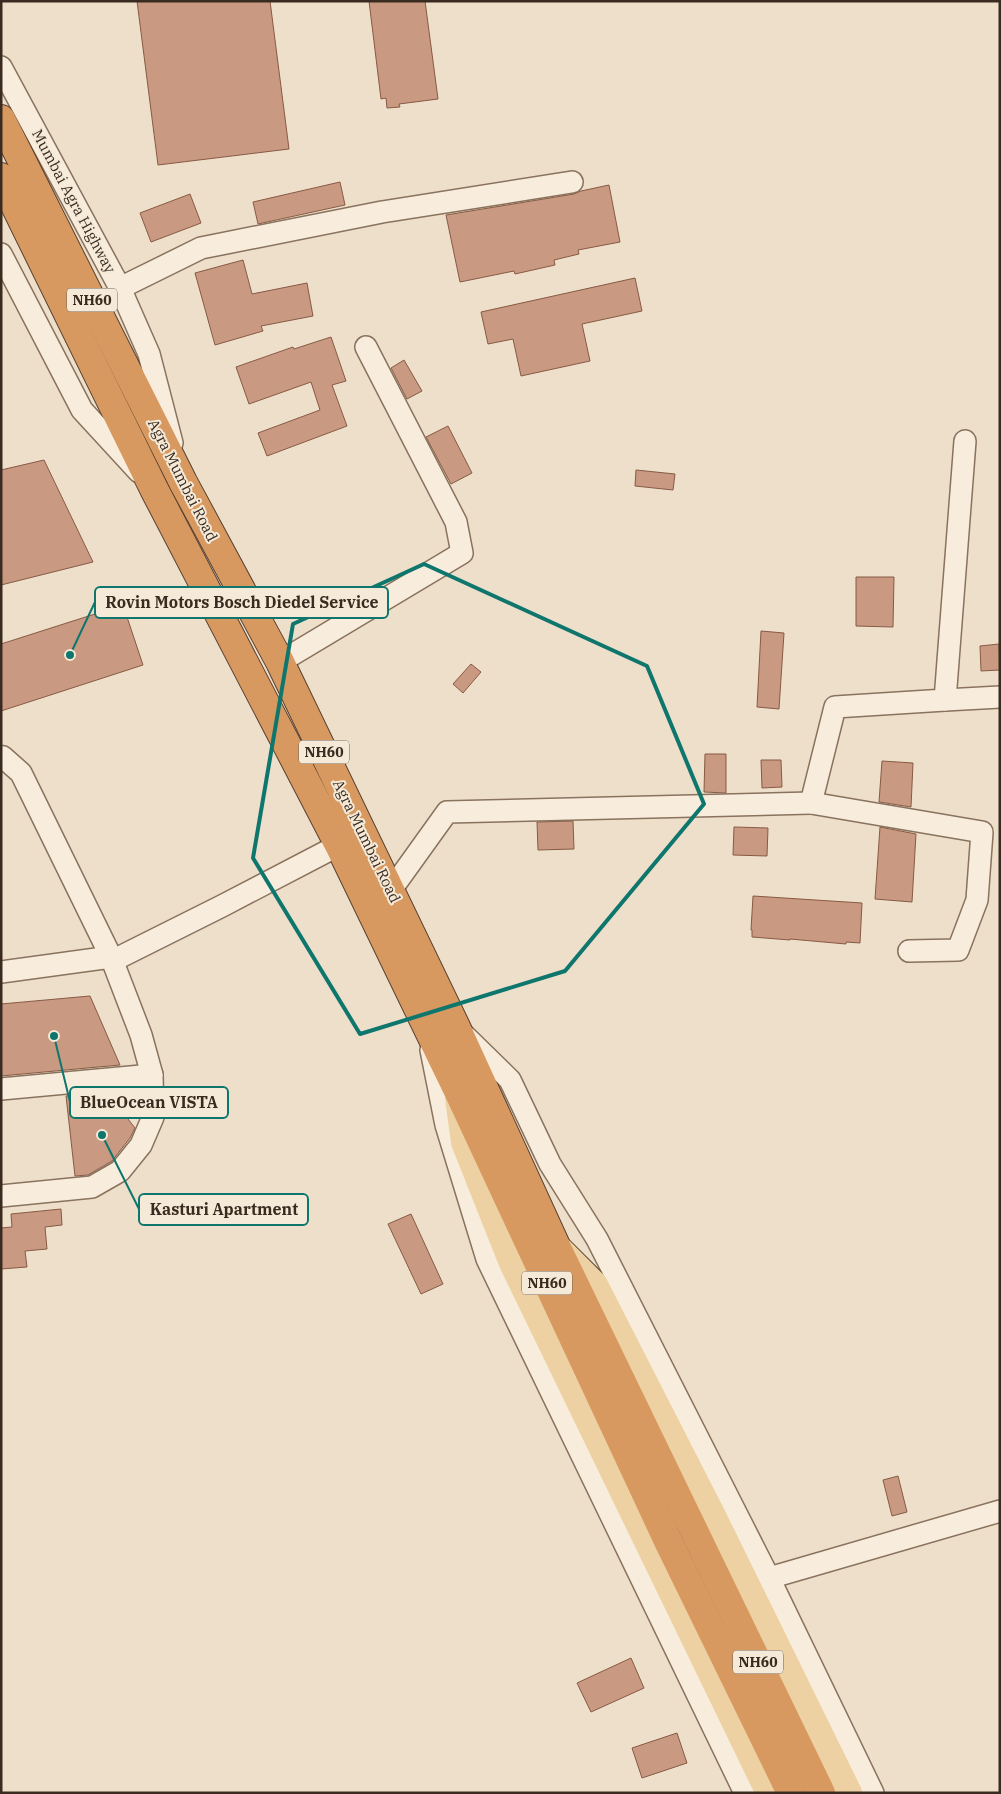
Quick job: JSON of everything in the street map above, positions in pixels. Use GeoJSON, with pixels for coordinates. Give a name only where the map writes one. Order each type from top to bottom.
{"type":"FeatureCollection","features":[{"type":"Feature","properties":{"kind":"highway","name":"Agra Mumbai Road"},"geometry":{"type":"LineString","coordinates":[[1,119],[183,482],[280,662],[456,1027],[557,1248]]}},
{"type":"Feature","properties":{"kind":"highway","name":"Agra Mumbai Road"},"geometry":{"type":"LineString","coordinates":[[1,178],[154,488],[339,845],[426,1025]]}},
{"type":"Feature","properties":{"kind":"highway","name":"NH60"},"geometry":{"type":"LineString","coordinates":[[426,1025],[668,1541],[791,1793]]}},
{"type":"Feature","properties":{"kind":"highway","name":"NH60"},"geometry":{"type":"LineString","coordinates":[[557,1248],[821,1793]]}},
{"type":"Feature","properties":{"kind":"main road"},"geometry":{"type":"LineString","coordinates":[[458,1091],[465,1142],[513,1263],[770,1793]]}},
{"type":"Feature","properties":{"kind":"main road"},"geometry":{"type":"LineString","coordinates":[[557,1248],[594,1285],[712,1516],[848,1793]]}},
{"type":"Feature","properties":{"kind":"street","name":"Mumbai Agra Highway"},"geometry":{"type":"LineString","coordinates":[[1,67],[120,288],[149,354],[183,482]]}},
{"type":"Feature","properties":{"kind":"street"},"geometry":{"type":"LineString","coordinates":[[120,288],[201,248],[382,212],[572,182]]}},
{"type":"Feature","properties":{"kind":"street"},"geometry":{"type":"LineString","coordinates":[[1,254],[82,410],[154,488]]}},
{"type":"Feature","properties":{"kind":"street"},"geometry":{"type":"LineString","coordinates":[[280,662],[462,553],[456,522],[366,346]]}},
{"type":"Feature","properties":{"kind":"street"},"geometry":{"type":"LineString","coordinates":[[945,700],[965,442]]}},
{"type":"Feature","properties":{"kind":"street"},"geometry":{"type":"LineString","coordinates":[[811,803],[835,708],[1000,697]]}},
{"type":"Feature","properties":{"kind":"street"},"geometry":{"type":"LineString","coordinates":[[1,758],[3,757],[21,773],[110,957],[141,1035],[152,1075],[152,1117],[141,1145],[120,1171],[92,1187],[1,1196]]}},
{"type":"Feature","properties":{"kind":"street"},"geometry":{"type":"LineString","coordinates":[[391,890],[447,812],[811,803],[982,832],[977,900],[958,950],[909,951]]}},
{"type":"Feature","properties":{"kind":"street"},"geometry":{"type":"LineString","coordinates":[[1,972],[120,957],[339,845]]}},
{"type":"Feature","properties":{"kind":"street"},"geometry":{"type":"LineString","coordinates":[[426,1025],[446,1125],[487,1258],[745,1793]]}},
{"type":"Feature","properties":{"kind":"street"},"geometry":{"type":"LineString","coordinates":[[456,1027],[510,1080],[550,1164],[597,1239],[769,1578],[873,1793]]}},
{"type":"Feature","properties":{"kind":"street"},"geometry":{"type":"LineString","coordinates":[[1,1090],[152,1075]]}},
{"type":"Feature","properties":{"kind":"street"},"geometry":{"type":"LineString","coordinates":[[769,1578],[1000,1510]]}},
{"type":"Feature","properties":{"kind":"highlighted area"},"geometry":{"type":"Polygon","coordinates":[[[424,564],[647,666],[704,804],[565,971],[360,1034],[253,858],[293,624],[424,564]]]}},
{"type":"Feature","properties":{"kind":"building"},"geometry":{"type":"Polygon","coordinates":[[[137,1],[270,1],[289,149],[158,165],[137,1]]]}},
{"type":"Feature","properties":{"kind":"building"},"geometry":{"type":"Polygon","coordinates":[[[369,1],[425,1],[438,99],[399,104],[400,107],[387,108],[386,98],[381,99],[369,1]]]}},
{"type":"Feature","properties":{"kind":"building"},"geometry":{"type":"Polygon","coordinates":[[[340,182],[345,205],[258,224],[253,202],[340,182]]]}},
{"type":"Feature","properties":{"kind":"building"},"geometry":{"type":"Polygon","coordinates":[[[609,185],[620,242],[578,250],[579,254],[554,260],[555,265],[515,274],[514,271],[460,282],[446,215],[574,194],[609,185]]]}},
{"type":"Feature","properties":{"kind":"building"},"geometry":{"type":"Polygon","coordinates":[[[190,194],[201,223],[151,242],[140,213],[190,194]]]}},
{"type":"Feature","properties":{"kind":"building"},"geometry":{"type":"Polygon","coordinates":[[[243,260],[252,294],[307,283],[313,316],[261,326],[263,331],[215,345],[195,273],[243,260]]]}},
{"type":"Feature","properties":{"kind":"building"},"geometry":{"type":"Polygon","coordinates":[[[635,278],[642,311],[582,324],[590,361],[521,376],[513,339],[488,344],[481,312],[635,278]]]}},
{"type":"Feature","properties":{"kind":"building"},"geometry":{"type":"Polygon","coordinates":[[[331,337],[346,381],[332,385],[347,426],[267,456],[258,433],[320,410],[311,382],[249,404],[236,367],[293,347],[294,349],[331,337]]]}},
{"type":"Feature","properties":{"kind":"building"},"geometry":{"type":"Polygon","coordinates":[[[404,360],[422,391],[407,399],[391,368],[404,360]]]}},
{"type":"Feature","properties":{"kind":"building"},"geometry":{"type":"Polygon","coordinates":[[[448,426],[472,473],[451,484],[426,437],[448,426]]]}},
{"type":"Feature","properties":{"kind":"building"},"geometry":{"type":"Polygon","coordinates":[[[44,460],[93,562],[1,585],[1,470],[44,460]]]}},
{"type":"Feature","properties":{"kind":"building"},"geometry":{"type":"Polygon","coordinates":[[[636,470],[675,474],[673,490],[635,486],[636,470]]]}},
{"type":"Feature","properties":{"kind":"building"},"geometry":{"type":"Polygon","coordinates":[[[856,577],[894,577],[893,627],[856,626],[856,577]]]}},
{"type":"Feature","properties":{"kind":"building"},"geometry":{"type":"Polygon","coordinates":[[[123,605],[143,665],[1,711],[1,644],[123,605]]]}},
{"type":"Feature","properties":{"kind":"building"},"geometry":{"type":"Polygon","coordinates":[[[761,631],[784,633],[779,709],[757,707],[761,631]]]}},
{"type":"Feature","properties":{"kind":"building"},"geometry":{"type":"Polygon","coordinates":[[[999,644],[1000,670],[981,671],[980,646],[999,644]]]}},
{"type":"Feature","properties":{"kind":"building"},"geometry":{"type":"Polygon","coordinates":[[[471,664],[481,672],[463,693],[453,684],[471,664]]]}},
{"type":"Feature","properties":{"kind":"building"},"geometry":{"type":"Polygon","coordinates":[[[705,754],[726,754],[726,793],[704,792],[705,754]]]}},
{"type":"Feature","properties":{"kind":"building"},"geometry":{"type":"Polygon","coordinates":[[[761,760],[781,760],[782,787],[762,788],[761,760]]]}},
{"type":"Feature","properties":{"kind":"building"},"geometry":{"type":"Polygon","coordinates":[[[882,761],[913,763],[911,807],[879,802],[882,761]]]}},
{"type":"Feature","properties":{"kind":"building"},"geometry":{"type":"Polygon","coordinates":[[[573,821],[574,849],[538,850],[537,822],[573,821]]]}},
{"type":"Feature","properties":{"kind":"building"},"geometry":{"type":"Polygon","coordinates":[[[734,827],[768,828],[767,856],[733,855],[734,827]]]}},
{"type":"Feature","properties":{"kind":"building"},"geometry":{"type":"Polygon","coordinates":[[[880,827],[916,834],[912,902],[875,899],[880,827]]]}},
{"type":"Feature","properties":{"kind":"building"},"geometry":{"type":"Polygon","coordinates":[[[753,896],[862,903],[860,943],[846,942],[846,944],[752,937],[753,896]]]}},
{"type":"Feature","properties":{"kind":"building"},"geometry":{"type":"Polygon","coordinates":[[[90,996],[120,1065],[1,1076],[1,1004],[90,996]]]}},
{"type":"Feature","properties":{"kind":"building"},"geometry":{"type":"Polygon","coordinates":[[[107,1092],[135,1128],[130,1138],[112,1161],[88,1175],[75,1176],[66,1096],[107,1092]]]}},
{"type":"Feature","properties":{"kind":"building"},"geometry":{"type":"Polygon","coordinates":[[[61,1209],[62,1225],[45,1227],[47,1249],[25,1251],[27,1267],[1,1269],[1,1228],[12,1227],[11,1214],[61,1209]]]}},
{"type":"Feature","properties":{"kind":"building"},"geometry":{"type":"Polygon","coordinates":[[[411,1214],[443,1284],[421,1294],[388,1224],[411,1214]]]}},
{"type":"Feature","properties":{"kind":"building"},"geometry":{"type":"Polygon","coordinates":[[[898,1476],[907,1512],[892,1516],[883,1480],[898,1476]]]}},
{"type":"Feature","properties":{"kind":"building"},"geometry":{"type":"Polygon","coordinates":[[[631,1658],[644,1688],[591,1712],[577,1683],[631,1658]]]}},
{"type":"Feature","properties":{"kind":"building"},"geometry":{"type":"Polygon","coordinates":[[[677,1733],[687,1763],[642,1778],[632,1748],[677,1733]]]}},
{"type":"Feature","properties":{"kind":"place","name":"Rovin Motors Bosch Diedel Service"},"geometry":{"type":"Point","coordinates":[70,655]}},
{"type":"Feature","properties":{"kind":"place","name":"BlueOcean VISTA"},"geometry":{"type":"Point","coordinates":[54,1036]}},
{"type":"Feature","properties":{"kind":"place","name":"Kasturi Apartment"},"geometry":{"type":"Point","coordinates":[102,1135]}}]}
